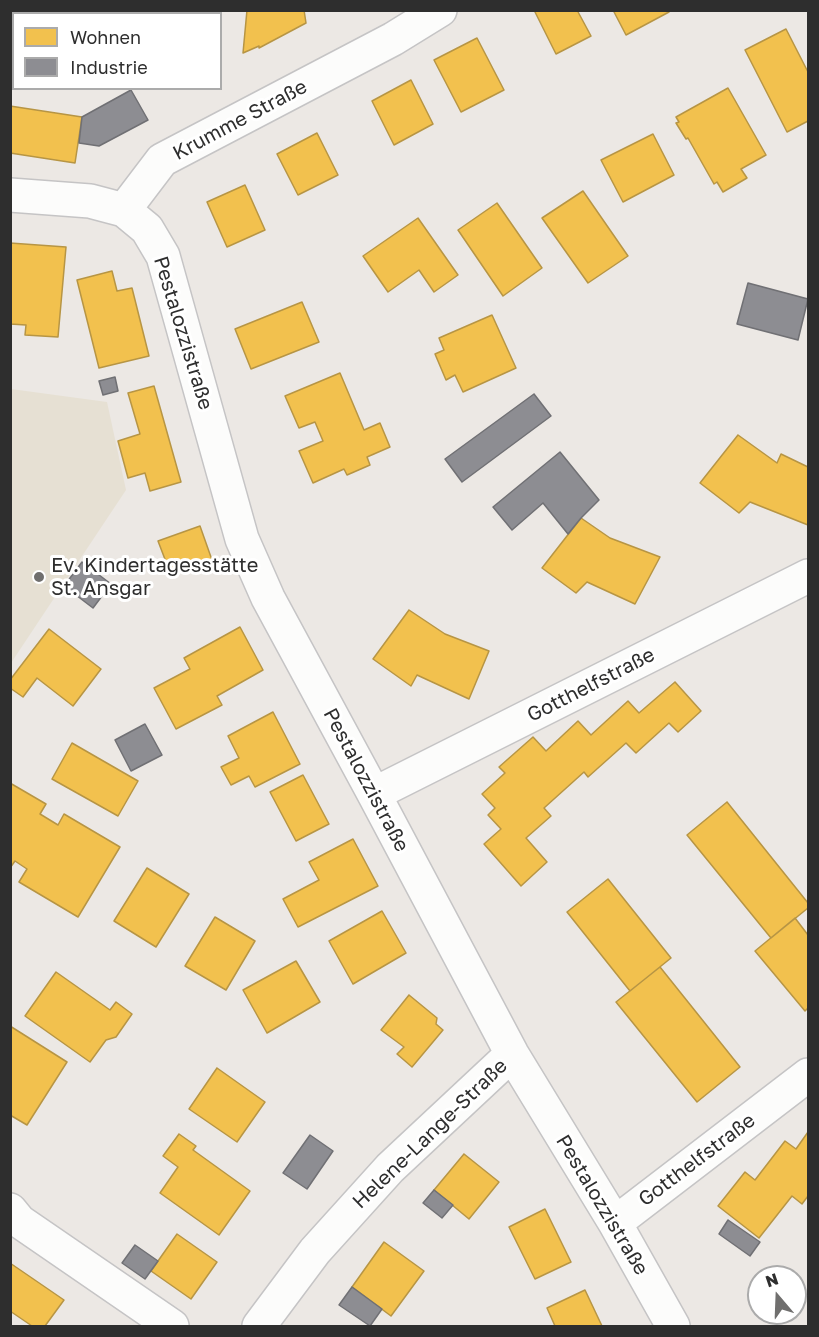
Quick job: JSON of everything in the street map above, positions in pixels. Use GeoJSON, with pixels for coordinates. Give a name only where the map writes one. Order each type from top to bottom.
{"type":"FeatureCollection","features":[{"type":"Feature","properties":{"kind":"street","name":"Krumme Straße"},"geometry":{"type":"LineString","coordinates":[[123,210],[162,160],[393,39],[440,10]]}},
{"type":"Feature","properties":{"kind":"street"},"geometry":{"type":"LineString","coordinates":[[10,195],[90,201],[123,210]]}},
{"type":"Feature","properties":{"kind":"street","name":"Pestalozzistraße"},"geometry":{"type":"LineString","coordinates":[[123,210],[147,229],[163,255],[242,539],[273,607],[512,1054],[615,1223],[673,1326]]}},
{"type":"Feature","properties":{"kind":"street","name":"Gotthelfstraße"},"geometry":{"type":"LineString","coordinates":[[374,794],[808,576]]}},
{"type":"Feature","properties":{"kind":"street","name":"Helene-Lange-Straße"},"geometry":{"type":"LineString","coordinates":[[259,1326],[315,1251],[390,1168],[512,1054]]}},
{"type":"Feature","properties":{"kind":"street","name":"Gotthelfstraße"},"geometry":{"type":"LineString","coordinates":[[615,1223],[808,1075]]}},
{"type":"Feature","properties":{"kind":"street"},"geometry":{"type":"LineString","coordinates":[[10,1210],[19,1221],[172,1326]]}},
{"type":"Feature","properties":{"kind":"shaded area","name":"Ev. Kindertagesstätte St. Ansgar"},"geometry":{"type":"Polygon","coordinates":[[[11,389],[107,402],[126,490],[11,663],[11,389]]]}},
{"type":"Feature","properties":{"kind":"building: Wohnen"},"geometry":{"type":"Polygon","coordinates":[[[247,10],[304,10],[306,23],[259,48],[259,46],[243,53],[247,10]]]}},
{"type":"Feature","properties":{"kind":"building: Wohnen"},"geometry":{"type":"Polygon","coordinates":[[[534,10],[577,10],[591,36],[556,54],[534,10]]]}},
{"type":"Feature","properties":{"kind":"building: Wohnen"},"geometry":{"type":"Polygon","coordinates":[[[613,10],[668,10],[669,12],[626,35],[613,10]]]}},
{"type":"Feature","properties":{"kind":"building: Wohnen"},"geometry":{"type":"Polygon","coordinates":[[[786,29],[808,72],[808,121],[787,132],[745,50],[786,29]]]}},
{"type":"Feature","properties":{"kind":"building: Wohnen"},"geometry":{"type":"Polygon","coordinates":[[[477,38],[504,90],[461,112],[434,60],[477,38]]]}},
{"type":"Feature","properties":{"kind":"building: Wohnen"},"geometry":{"type":"Polygon","coordinates":[[[411,80],[433,124],[394,145],[372,101],[411,80]]]}},
{"type":"Feature","properties":{"kind":"building: Wohnen"},"geometry":{"type":"Polygon","coordinates":[[[728,88],[766,155],[741,169],[747,178],[723,192],[717,182],[714,184],[688,138],[686,139],[676,123],[679,122],[676,117],[728,88]]]}},
{"type":"Feature","properties":{"kind":"building: Wohnen"},"geometry":{"type":"Polygon","coordinates":[[[10,106],[82,117],[75,163],[10,153],[10,106]]]}},
{"type":"Feature","properties":{"kind":"building: Wohnen"},"geometry":{"type":"Polygon","coordinates":[[[317,133],[338,175],[298,195],[277,154],[317,133]]]}},
{"type":"Feature","properties":{"kind":"building: Wohnen"},"geometry":{"type":"Polygon","coordinates":[[[653,134],[674,175],[623,202],[601,160],[653,134]]]}},
{"type":"Feature","properties":{"kind":"building: Wohnen"},"geometry":{"type":"Polygon","coordinates":[[[245,185],[265,230],[227,247],[207,202],[245,185]]]}},
{"type":"Feature","properties":{"kind":"building: Wohnen"},"geometry":{"type":"Polygon","coordinates":[[[583,191],[628,256],[588,283],[542,218],[583,191]]]}},
{"type":"Feature","properties":{"kind":"building: Wohnen"},"geometry":{"type":"Polygon","coordinates":[[[497,203],[542,268],[503,296],[458,230],[497,203]]]}},
{"type":"Feature","properties":{"kind":"building: Wohnen"},"geometry":{"type":"Polygon","coordinates":[[[418,218],[458,275],[434,292],[419,270],[388,292],[363,256],[418,218]]]}},
{"type":"Feature","properties":{"kind":"building: Wohnen"},"geometry":{"type":"Polygon","coordinates":[[[10,243],[66,247],[58,337],[25,335],[26,325],[10,324],[10,243]]]}},
{"type":"Feature","properties":{"kind":"building: Wohnen"},"geometry":{"type":"Polygon","coordinates":[[[112,271],[117,291],[132,288],[149,356],[99,368],[77,280],[112,271]]]}},
{"type":"Feature","properties":{"kind":"building: Wohnen"},"geometry":{"type":"Polygon","coordinates":[[[302,302],[319,342],[251,369],[235,329],[302,302]]]}},
{"type":"Feature","properties":{"kind":"building: Wohnen"},"geometry":{"type":"Polygon","coordinates":[[[492,315],[516,368],[463,392],[455,375],[446,380],[435,354],[444,350],[439,338],[492,315]]]}},
{"type":"Feature","properties":{"kind":"building: Wohnen"},"geometry":{"type":"Polygon","coordinates":[[[340,373],[364,430],[380,423],[390,447],[367,457],[370,465],[347,475],[344,469],[313,483],[299,451],[323,441],[315,422],[299,428],[285,396],[340,373]]]}},
{"type":"Feature","properties":{"kind":"building: Wohnen"},"geometry":{"type":"Polygon","coordinates":[[[154,386],[181,482],[150,491],[145,473],[128,478],[118,441],[140,434],[128,393],[154,386]]]}},
{"type":"Feature","properties":{"kind":"building: Wohnen"},"geometry":{"type":"Polygon","coordinates":[[[738,435],[777,463],[781,454],[808,467],[808,525],[750,502],[739,513],[700,483],[738,435]]]}},
{"type":"Feature","properties":{"kind":"building: Wohnen"},"geometry":{"type":"Polygon","coordinates":[[[581,518],[610,538],[660,557],[635,604],[587,582],[576,593],[542,568],[581,518]]]}},
{"type":"Feature","properties":{"kind":"building: Wohnen"},"geometry":{"type":"Polygon","coordinates":[[[200,526],[212,560],[171,575],[158,541],[200,526]]]}},
{"type":"Feature","properties":{"kind":"building: Wohnen"},"geometry":{"type":"Polygon","coordinates":[[[409,610],[445,634],[489,651],[469,699],[417,675],[411,686],[373,659],[409,610]]]}},
{"type":"Feature","properties":{"kind":"building: Wohnen"},"geometry":{"type":"Polygon","coordinates":[[[240,627],[263,670],[217,696],[222,705],[176,729],[154,688],[190,669],[184,658],[240,627]]]}},
{"type":"Feature","properties":{"kind":"building: Wohnen"},"geometry":{"type":"Polygon","coordinates":[[[49,629],[101,669],[73,706],[37,678],[23,697],[10,688],[10,680],[49,629]]]}},
{"type":"Feature","properties":{"kind":"building: Wohnen"},"geometry":{"type":"Polygon","coordinates":[[[675,682],[701,711],[678,732],[669,723],[636,753],[626,743],[588,777],[584,772],[544,808],[551,816],[526,838],[547,862],[521,886],[484,844],[501,829],[488,815],[495,808],[482,794],[505,773],[499,767],[533,737],[546,751],[578,721],[591,735],[628,701],[639,713],[675,682]]]}},
{"type":"Feature","properties":{"kind":"building: Wohnen"},"geometry":{"type":"Polygon","coordinates":[[[273,712],[300,764],[255,787],[249,776],[231,785],[221,767],[239,758],[228,736],[273,712]]]}},
{"type":"Feature","properties":{"kind":"building: Wohnen"},"geometry":{"type":"Polygon","coordinates":[[[72,743],[138,781],[118,816],[52,779],[72,743]]]}},
{"type":"Feature","properties":{"kind":"building: Wohnen"},"geometry":{"type":"Polygon","coordinates":[[[303,775],[329,824],[296,841],[270,792],[303,775]]]}},
{"type":"Feature","properties":{"kind":"building: Wohnen"},"geometry":{"type":"Polygon","coordinates":[[[10,783],[46,804],[40,814],[58,825],[64,814],[120,847],[78,917],[19,882],[27,869],[15,861],[10,868],[10,783]]]}},
{"type":"Feature","properties":{"kind":"building: Wohnen"},"geometry":{"type":"Polygon","coordinates":[[[727,802],[808,903],[808,908],[771,938],[687,835],[727,802]]]}},
{"type":"Feature","properties":{"kind":"building: Wohnen"},"geometry":{"type":"Polygon","coordinates":[[[353,839],[378,886],[298,927],[283,899],[319,880],[309,862],[353,839]]]}},
{"type":"Feature","properties":{"kind":"building: Wohnen"},"geometry":{"type":"Polygon","coordinates":[[[147,868],[189,894],[156,947],[114,921],[147,868]]]}},
{"type":"Feature","properties":{"kind":"building: Wohnen"},"geometry":{"type":"Polygon","coordinates":[[[608,879],[671,958],[630,991],[567,912],[608,879]]]}},
{"type":"Feature","properties":{"kind":"building: Wohnen"},"geometry":{"type":"Polygon","coordinates":[[[382,911],[406,953],[353,984],[329,941],[382,911]]]}},
{"type":"Feature","properties":{"kind":"building: Wohnen"},"geometry":{"type":"Polygon","coordinates":[[[215,917],[255,941],[226,990],[185,966],[215,917]]]}},
{"type":"Feature","properties":{"kind":"building: Wohnen"},"geometry":{"type":"Polygon","coordinates":[[[795,918],[808,935],[808,1008],[805,1011],[755,951],[795,918]]]}},
{"type":"Feature","properties":{"kind":"building: Wohnen"},"geometry":{"type":"Polygon","coordinates":[[[296,961],[320,1002],[267,1033],[243,990],[296,961]]]}},
{"type":"Feature","properties":{"kind":"building: Wohnen"},"geometry":{"type":"Polygon","coordinates":[[[660,967],[740,1067],[697,1102],[616,1002],[660,967]]]}},
{"type":"Feature","properties":{"kind":"building: Wohnen"},"geometry":{"type":"Polygon","coordinates":[[[56,972],[110,1010],[116,1002],[132,1014],[116,1037],[106,1040],[90,1062],[25,1016],[56,972]]]}},
{"type":"Feature","properties":{"kind":"building: Wohnen"},"geometry":{"type":"Polygon","coordinates":[[[409,995],[437,1018],[436,1024],[443,1030],[412,1067],[397,1054],[404,1047],[381,1030],[409,995]]]}},
{"type":"Feature","properties":{"kind":"building: Wohnen"},"geometry":{"type":"Polygon","coordinates":[[[10,1026],[67,1062],[27,1125],[10,1115],[10,1026]]]}},
{"type":"Feature","properties":{"kind":"building: Wohnen"},"geometry":{"type":"Polygon","coordinates":[[[217,1068],[265,1102],[237,1142],[189,1109],[217,1068]]]}},
{"type":"Feature","properties":{"kind":"building: Wohnen"},"geometry":{"type":"Polygon","coordinates":[[[808,1132],[808,1196],[802,1204],[792,1196],[759,1238],[718,1206],[745,1172],[755,1180],[785,1141],[796,1149],[808,1132]]]}},
{"type":"Feature","properties":{"kind":"building: Wohnen"},"geometry":{"type":"Polygon","coordinates":[[[179,1134],[196,1146],[193,1150],[250,1191],[219,1235],[160,1193],[178,1167],[163,1156],[179,1134]]]}},
{"type":"Feature","properties":{"kind":"building: Wohnen"},"geometry":{"type":"Polygon","coordinates":[[[464,1154],[499,1182],[469,1219],[434,1190],[464,1154]]]}},
{"type":"Feature","properties":{"kind":"building: Wohnen"},"geometry":{"type":"Polygon","coordinates":[[[545,1209],[571,1262],[535,1279],[509,1227],[545,1209]]]}},
{"type":"Feature","properties":{"kind":"building: Wohnen"},"geometry":{"type":"Polygon","coordinates":[[[177,1234],[217,1262],[191,1299],[151,1271],[177,1234]]]}},
{"type":"Feature","properties":{"kind":"building: Wohnen"},"geometry":{"type":"Polygon","coordinates":[[[384,1242],[424,1271],[391,1316],[352,1287],[384,1242]]]}},
{"type":"Feature","properties":{"kind":"building: Wohnen"},"geometry":{"type":"Polygon","coordinates":[[[10,1263],[64,1300],[45,1326],[32,1326],[10,1311],[10,1263]]]}},
{"type":"Feature","properties":{"kind":"building: Wohnen"},"geometry":{"type":"Polygon","coordinates":[[[585,1290],[602,1326],[555,1326],[547,1308],[585,1290]]]}},
{"type":"Feature","properties":{"kind":"building: Industrie"},"geometry":{"type":"Polygon","coordinates":[[[131,90],[148,120],[99,146],[79,143],[82,117],[131,90]]]}},
{"type":"Feature","properties":{"kind":"building: Industrie"},"geometry":{"type":"Polygon","coordinates":[[[748,283],[808,299],[798,340],[737,324],[748,283]]]}},
{"type":"Feature","properties":{"kind":"building: Industrie"},"geometry":{"type":"Polygon","coordinates":[[[115,377],[118,391],[103,395],[99,381],[115,377]]]}},
{"type":"Feature","properties":{"kind":"building: Industrie"},"geometry":{"type":"Polygon","coordinates":[[[534,394],[551,416],[462,482],[445,459],[534,394]]]}},
{"type":"Feature","properties":{"kind":"building: Industrie"},"geometry":{"type":"Polygon","coordinates":[[[560,452],[599,500],[568,534],[543,503],[512,530],[493,507],[560,452]]]}},
{"type":"Feature","properties":{"kind":"building: Industrie"},"geometry":{"type":"Polygon","coordinates":[[[82,562],[111,584],[93,608],[64,586],[82,562]]]}},
{"type":"Feature","properties":{"kind":"building: Industrie"},"geometry":{"type":"Polygon","coordinates":[[[145,724],[162,755],[131,771],[115,740],[145,724]]]}},
{"type":"Feature","properties":{"kind":"building: Industrie"},"geometry":{"type":"Polygon","coordinates":[[[310,1135],[333,1151],[307,1189],[283,1173],[310,1135]]]}},
{"type":"Feature","properties":{"kind":"building: Industrie"},"geometry":{"type":"Polygon","coordinates":[[[434,1190],[453,1205],[442,1218],[423,1203],[434,1190]]]}},
{"type":"Feature","properties":{"kind":"building: Industrie"},"geometry":{"type":"Polygon","coordinates":[[[728,1220],[760,1242],[750,1256],[719,1234],[728,1220]]]}},
{"type":"Feature","properties":{"kind":"building: Industrie"},"geometry":{"type":"Polygon","coordinates":[[[135,1245],[158,1261],[145,1279],[122,1263],[135,1245]]]}},
{"type":"Feature","properties":{"kind":"building: Industrie"},"geometry":{"type":"Polygon","coordinates":[[[352,1287],[382,1309],[370,1326],[339,1305],[352,1287]]]}},
{"type":"Feature","properties":{"kind":"place","name":"Ev. Kindertagesstätte St. Ansgar"},"geometry":{"type":"Point","coordinates":[39,577]}}]}
